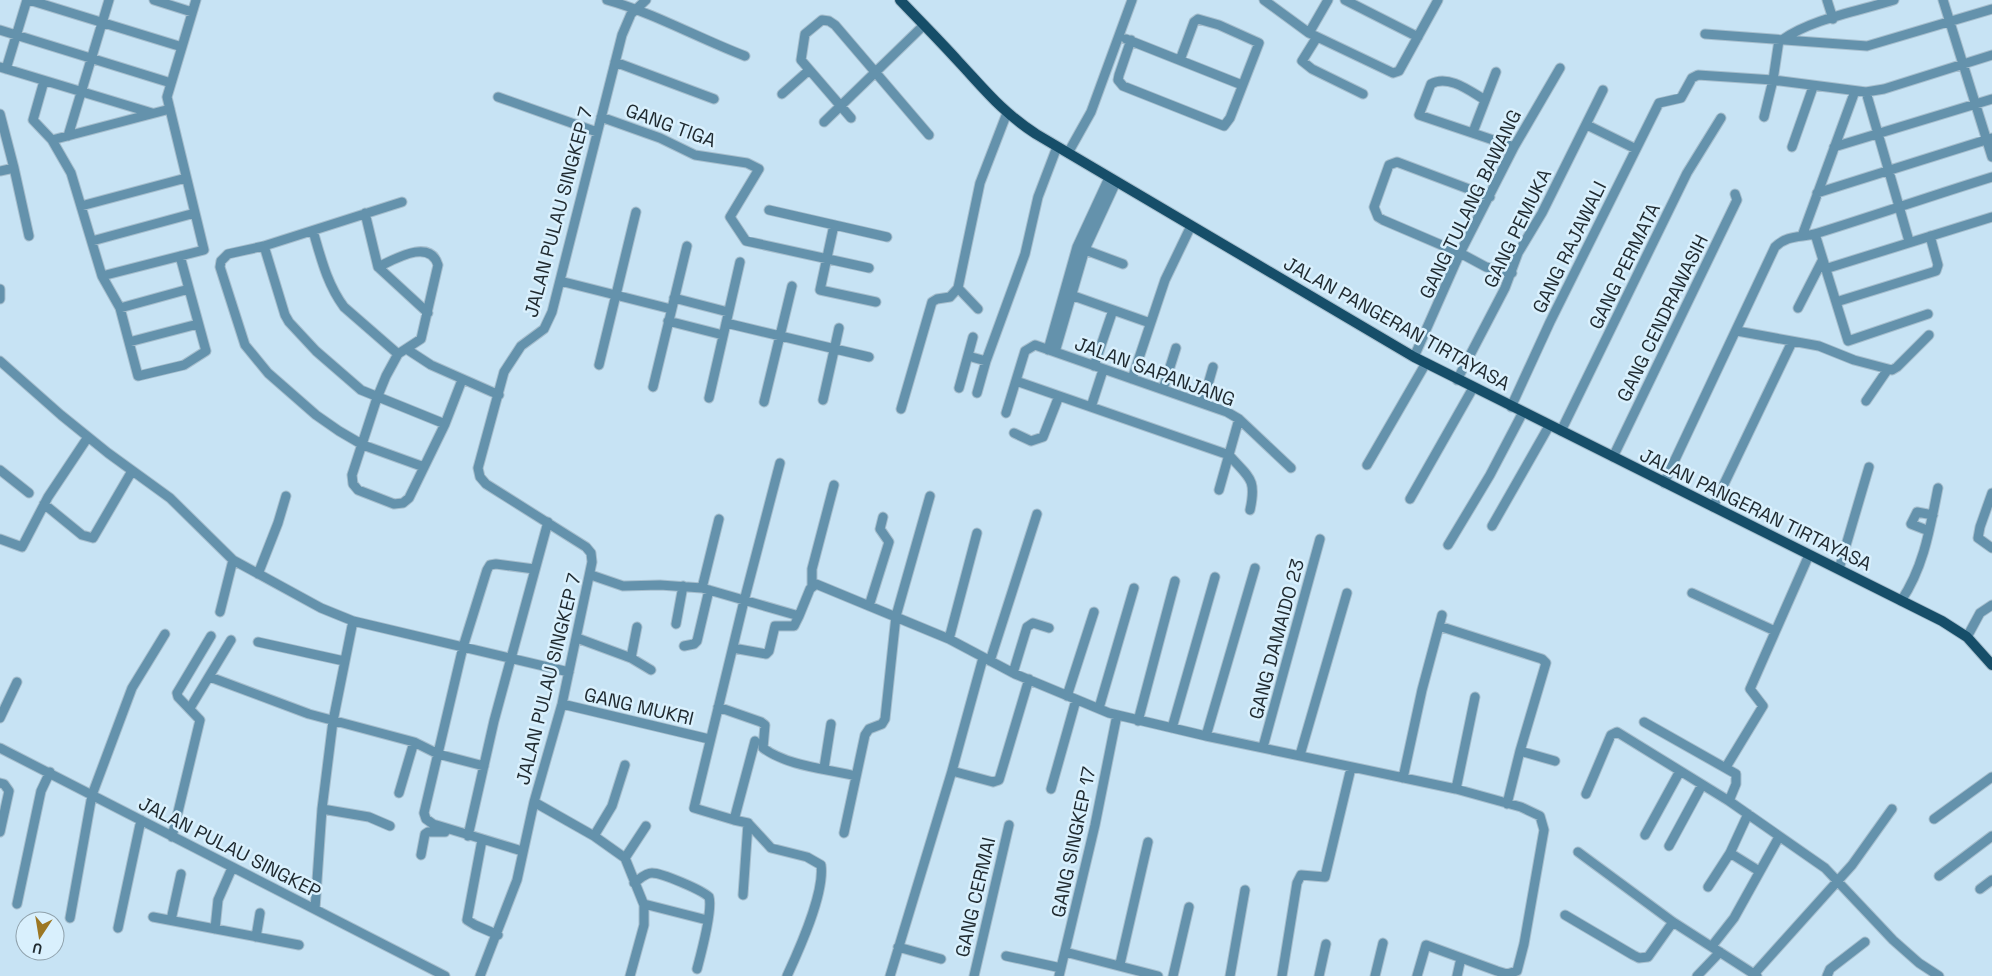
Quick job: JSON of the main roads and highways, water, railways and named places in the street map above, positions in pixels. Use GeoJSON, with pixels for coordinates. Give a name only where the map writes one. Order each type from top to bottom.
{"type":"FeatureCollection","features":[{"type":"Feature","properties":{"kind":"main road","name":"JALAN PANGERAN TIRTAYASA"},"geometry":{"type":"LineString","coordinates":[[900,0],[958,60],[988,96],[1007,113],[1057,147],[1414,358],[1942,620],[1967,637],[1992,665]]}}]}
